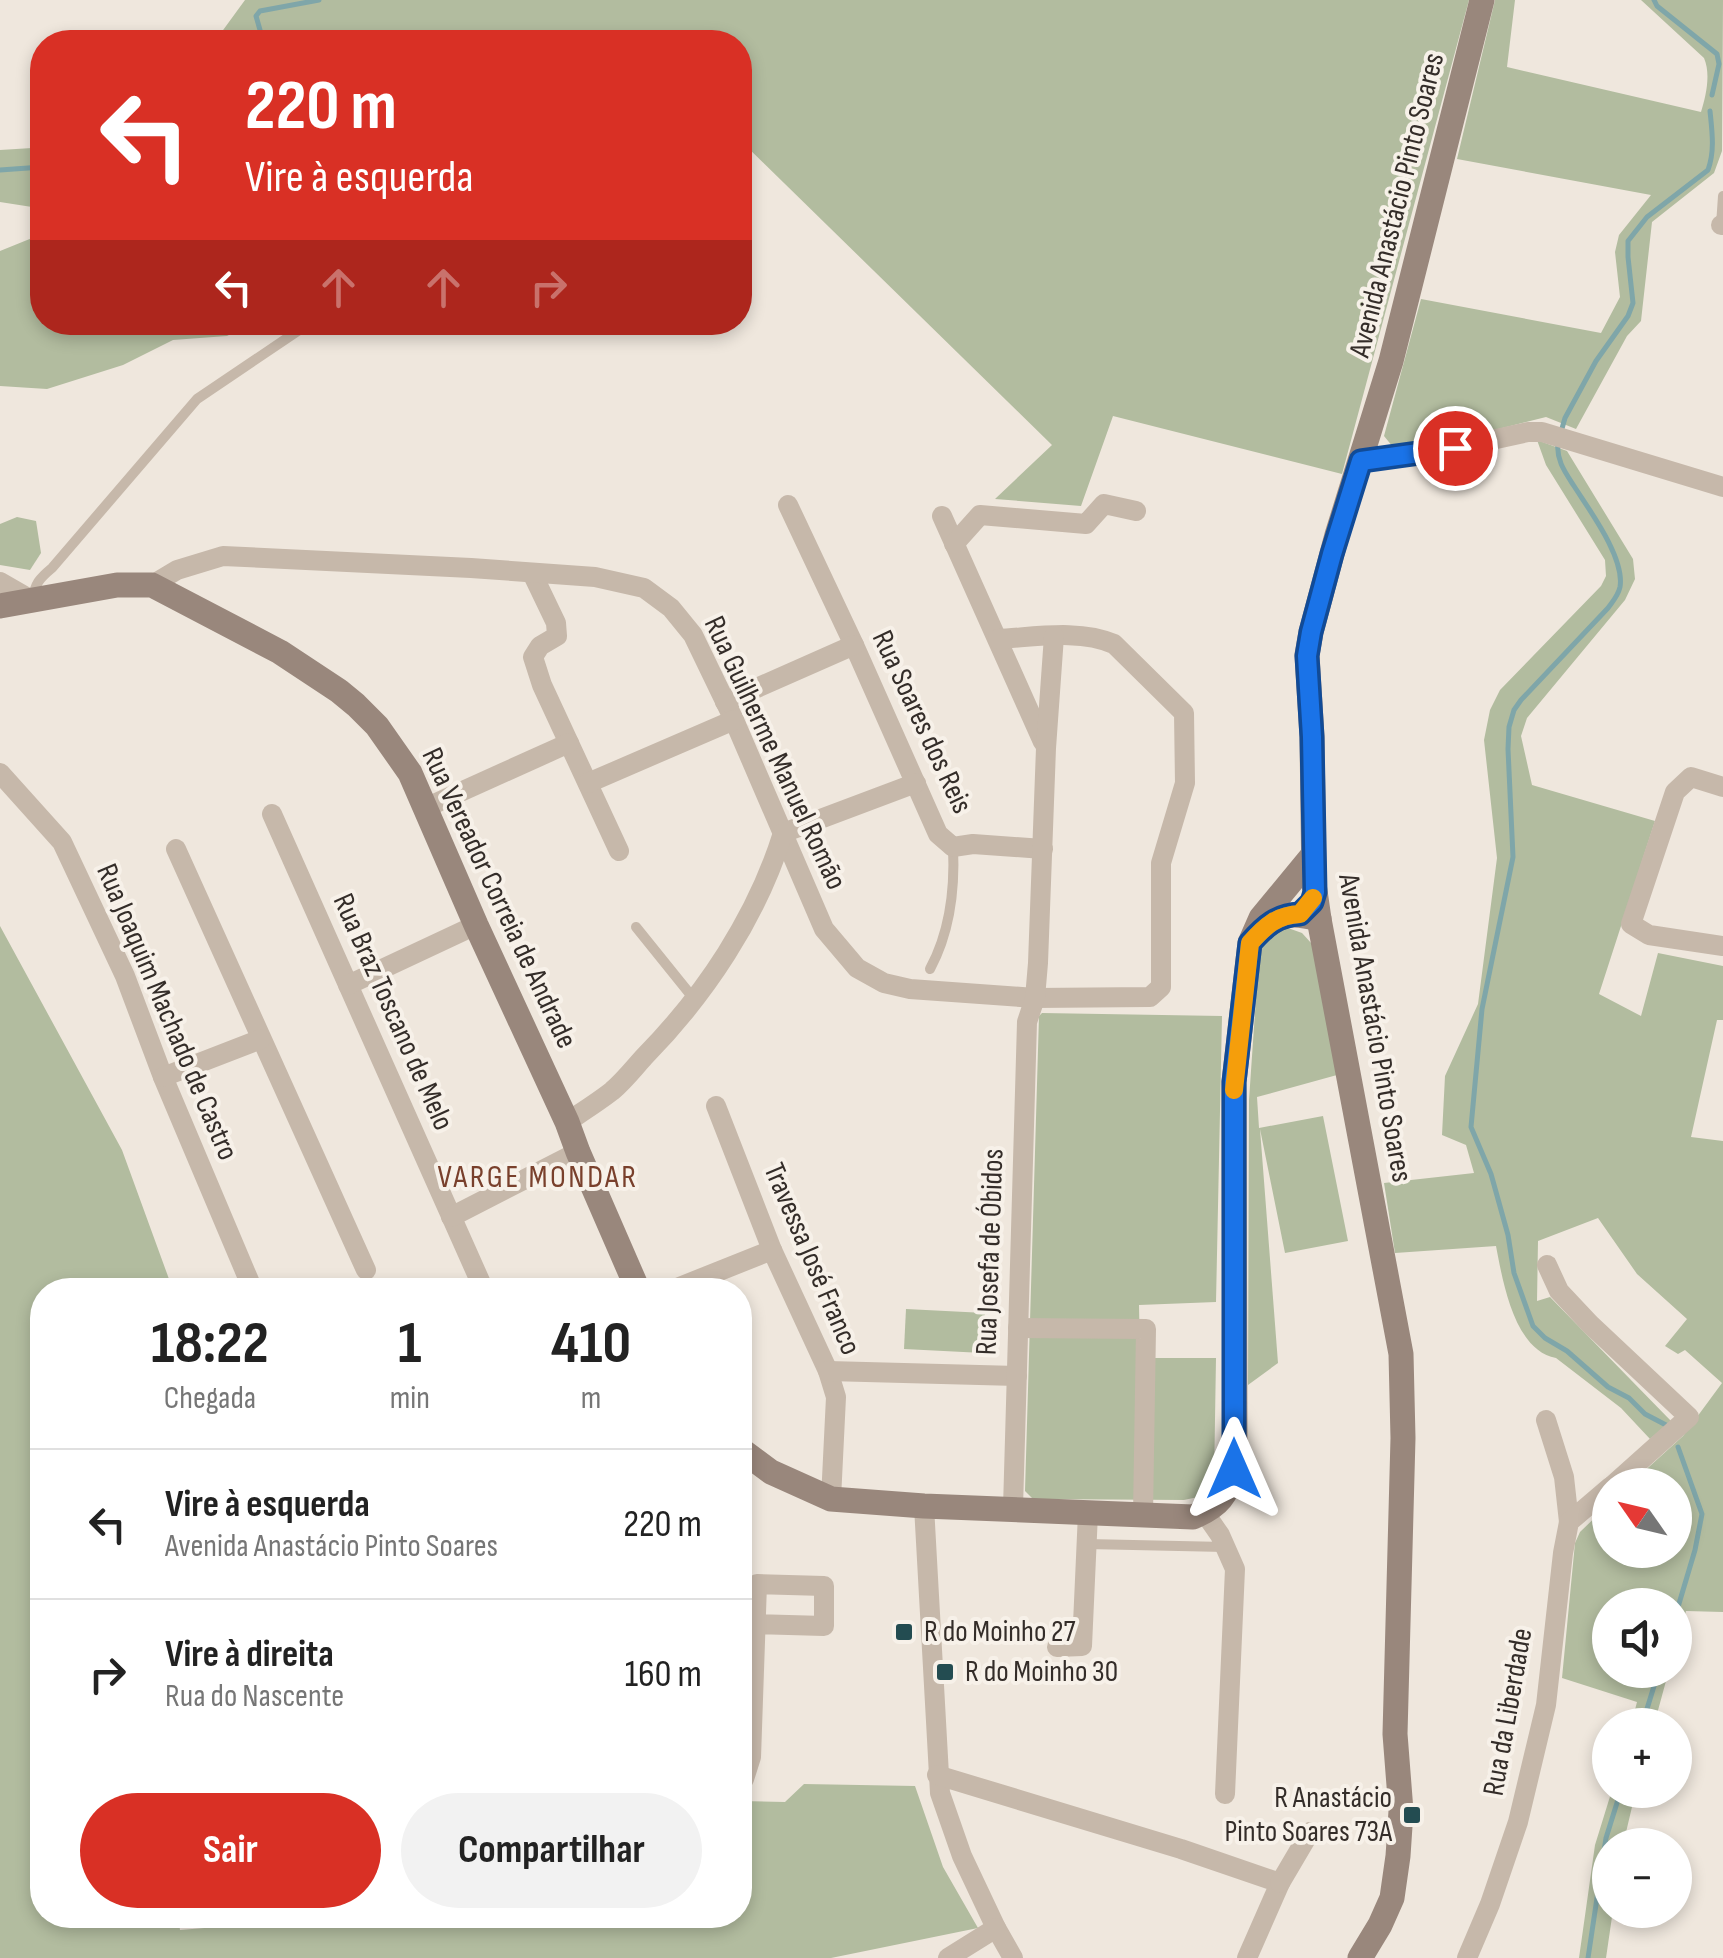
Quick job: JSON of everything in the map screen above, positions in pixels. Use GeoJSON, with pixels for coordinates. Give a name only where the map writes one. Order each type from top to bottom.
{"type":"FeatureCollection","features":[{"type":"Feature","properties":{"kind":"street","name":"Avenida Anastácio Pinto Soares"},"geometry":{"type":"LineString","coordinates":[[1315,892],[1307,656],[1311,632],[1392,362],[1482,0]]}},
{"type":"Feature","properties":{"kind":"street"},"geometry":{"type":"LineString","coordinates":[[1361,461],[1542,432],[1723,487]]}},
{"type":"Feature","properties":{"kind":"street"},"geometry":{"type":"LineString","coordinates":[[954,544],[980,515],[1086,524],[1104,504],[1136,512]]}},
{"type":"Feature","properties":{"kind":"street","name":"Rua Soares dos Reis"},"geometry":{"type":"LineString","coordinates":[[788,506],[938,834],[954,847]]}},
{"type":"Feature","properties":{"kind":"street"},"geometry":{"type":"LineString","coordinates":[[942,516],[1046,748]]}},
{"type":"Feature","properties":{"kind":"street","name":"Rua Guilherme Manuel Romão"},"geometry":{"type":"LineString","coordinates":[[152,585],[177,570],[223,556],[595,577],[644,588],[671,608],[692,634],[824,929],[857,968],[884,983],[910,988],[1035,998],[1150,997],[1161,986],[1161,862],[1185,783],[1184,713],[1114,644],[1100,638],[1054,636]]}},
{"type":"Feature","properties":{"kind":"street"},"geometry":{"type":"LineString","coordinates":[[532,573],[556,623],[557,636],[540,646],[533,657],[542,685],[620,850]]}},
{"type":"Feature","properties":{"kind":"street"},"geometry":{"type":"LineString","coordinates":[[0,582],[33,600]]}},
{"type":"Feature","properties":{"kind":"street"},"geometry":{"type":"LineString","coordinates":[[0,606],[117,585],[152,585]]}},
{"type":"Feature","properties":{"kind":"street","name":"Rua Vereador Correia de Andrade"},"geometry":{"type":"LineString","coordinates":[[152,585],[280,652],[340,691],[394,748],[426,808],[633,1278]]}},
{"type":"Feature","properties":{"kind":"street"},"geometry":{"type":"LineString","coordinates":[[998,638],[1054,636]]}},
{"type":"Feature","properties":{"kind":"street","name":"Rua Josefa de Óbidos"},"geometry":{"type":"LineString","coordinates":[[1012,1508],[1027,1022],[1035,998],[1054,636]]}},
{"type":"Feature","properties":{"kind":"street"},"geometry":{"type":"LineString","coordinates":[[588,782],[854,645]]}},
{"type":"Feature","properties":{"kind":"street"},"geometry":{"type":"LineString","coordinates":[[426,808],[570,744]]}},
{"type":"Feature","properties":{"kind":"street","name":"Rua Joaquim Machado de Castro"},"geometry":{"type":"LineString","coordinates":[[0,773],[62,842],[125,976],[163,1078],[248,1278]]}},
{"type":"Feature","properties":{"kind":"street"},"geometry":{"type":"LineString","coordinates":[[1723,787],[1691,777],[1675,792],[1631,924],[1649,935],[1723,946]]}},
{"type":"Feature","properties":{"kind":"street"},"geometry":{"type":"LineString","coordinates":[[567,1122],[613,1090],[666,1035],[694,999],[749,914],[783,834],[916,783]]}},
{"type":"Feature","properties":{"kind":"street","name":"Rua Braz Toscano de Melo"},"geometry":{"type":"LineString","coordinates":[[272,814],[479,1278]]}},
{"type":"Feature","properties":{"kind":"street"},"geometry":{"type":"LineString","coordinates":[[954,847],[973,844],[1043,849]]}},
{"type":"Feature","properties":{"kind":"street"},"geometry":{"type":"LineString","coordinates":[[176,848],[366,1270]]}},
{"type":"Feature","properties":{"kind":"street"},"geometry":{"type":"LineString","coordinates":[[752,1458],[771,1472],[832,1498],[924,1506],[1193,1516],[1210,1510],[1225,1495],[1234,1469],[1234,1082],[1250,943],[1261,918],[1314,855]]}},
{"type":"Feature","properties":{"kind":"street"},"geometry":{"type":"LineString","coordinates":[[1250,943],[1261,930],[1286,914],[1309,917],[1315,892],[1296,888],[1280,894]]}},
{"type":"Feature","properties":{"kind":"street","name":"Avenida Anastácio Pinto Soares"},"geometry":{"type":"LineString","coordinates":[[1309,917],[1401,1354],[1403,1438],[1395,1734],[1401,1811],[1392,1898],[1361,1958]]}},
{"type":"Feature","properties":{"kind":"street"},"geometry":{"type":"LineString","coordinates":[[348,984],[476,925]]}},
{"type":"Feature","properties":{"kind":"street"},"geometry":{"type":"LineString","coordinates":[[163,1078],[261,1038]]}},
{"type":"Feature","properties":{"kind":"street","name":"Travessa José Franco"},"geometry":{"type":"LineString","coordinates":[[716,1106],[772,1250],[828,1371],[836,1397],[832,1498]]}},
{"type":"Feature","properties":{"kind":"street"},"geometry":{"type":"LineString","coordinates":[[451,1217],[578,1152]]}},
{"type":"Feature","properties":{"kind":"street"},"geometry":{"type":"LineString","coordinates":[[702,1278],[772,1250]]}},
{"type":"Feature","properties":{"kind":"street"},"geometry":{"type":"LineString","coordinates":[[1546,1265],[1559,1291],[1590,1324],[1689,1417],[1632,1468]]}},
{"type":"Feature","properties":{"kind":"street"},"geometry":{"type":"LineString","coordinates":[[1018,1328],[1146,1329],[1144,1515]]}},
{"type":"Feature","properties":{"kind":"street"},"geometry":{"type":"LineString","coordinates":[[828,1371],[1017,1376]]}},
{"type":"Feature","properties":{"kind":"street","name":"Rua da Liberdade"},"geometry":{"type":"LineString","coordinates":[[1467,1958],[1518,1822],[1546,1705],[1562,1553],[1569,1522],[1564,1476],[1546,1420]]}},
{"type":"Feature","properties":{"kind":"street"},"geometry":{"type":"LineString","coordinates":[[1569,1522],[1592,1502]]}},
{"type":"Feature","properties":{"kind":"street"},"geometry":{"type":"LineString","coordinates":[[924,1506],[940,1793],[962,1856],[1013,1958]]}},
{"type":"Feature","properties":{"kind":"street"},"geometry":{"type":"LineString","coordinates":[[1204,1512],[1235,1569],[1225,1794]]}},
{"type":"Feature","properties":{"kind":"street"},"geometry":{"type":"LineString","coordinates":[[1057,1647],[1082,1646],[1088,1513]]}},
{"type":"Feature","properties":{"kind":"street"},"geometry":{"type":"LineString","coordinates":[[752,1730],[756,1624]]}},
{"type":"Feature","properties":{"kind":"street"},"geometry":{"type":"LineString","coordinates":[[937,1776],[1280,1883]]}},
{"type":"Feature","properties":{"kind":"street"},"geometry":{"type":"LineString","coordinates":[[1247,1958],[1280,1883],[1310,1832]]}},
{"type":"Feature","properties":{"kind":"street"},"geometry":{"type":"LineString","coordinates":[[948,1958],[996,1928]]}},
{"type":"Feature","properties":{"kind":"lane"},"geometry":{"type":"LineString","coordinates":[[1722,225],[1723,196]]}},
{"type":"Feature","properties":{"kind":"lane"},"geometry":{"type":"LineString","coordinates":[[33,600],[40,578],[197,399],[293,335]]}},
{"type":"Feature","properties":{"kind":"lane","name":"Rua Soares dos Reis"},"geometry":{"type":"LineString","coordinates":[[930,969],[947,921],[954,884],[954,847]]}},
{"type":"Feature","properties":{"kind":"lane"},"geometry":{"type":"LineString","coordinates":[[636,927],[694,999]]}},
{"type":"Feature","properties":{"kind":"lane"},"geometry":{"type":"LineString","coordinates":[[1086,1544],[1225,1547]]}},
{"type":"Feature","properties":{"kind":"green space"},"geometry":{"type":"Polygon","coordinates":[[[245,0],[1469,0],[1342,474],[1113,416],[1081,506],[995,499],[1052,445],[752,152],[752,30],[223,30],[245,0]]]}},
{"type":"Feature","properties":{"kind":"green space"},"geometry":{"type":"Polygon","coordinates":[[[1495,0],[1515,0],[1507,67],[1701,112],[1707,78],[1704,58],[1641,0],[1723,0],[1722,151],[1714,173],[1652,222],[1641,321],[1627,336],[1576,429],[1546,417],[1483,433],[1393,447],[1384,436],[1421,299],[1601,333],[1620,297],[1615,252],[1619,235],[1651,195],[1457,159],[1495,0]]]}},
{"type":"Feature","properties":{"kind":"green space"},"geometry":{"type":"Polygon","coordinates":[[[30,148],[30,207],[0,202],[0,150],[30,148]]]}},
{"type":"Feature","properties":{"kind":"green space"},"geometry":{"type":"Polygon","coordinates":[[[30,239],[30,335],[229,335],[173,340],[123,365],[47,389],[0,386],[0,251],[30,239]]]}},
{"type":"Feature","properties":{"kind":"green space"},"geometry":{"type":"Polygon","coordinates":[[[1537,440],[1567,451],[1633,559],[1635,579],[1625,600],[1527,718],[1521,736],[1532,785],[1655,821],[1599,994],[1641,1016],[1658,953],[1723,966],[1723,1020],[1717,1020],[1691,1137],[1723,1141],[1723,1612],[1692,1611],[1692,1588],[1592,1588],[1592,1688],[1562,1678],[1575,1543],[1592,1520],[1592,1568],[1692,1568],[1692,1468],[1648,1468],[1683,1436],[1722,1383],[1685,1350],[1678,1354],[1665,1346],[1687,1319],[1637,1274],[1598,1218],[1538,1241],[1537,1301],[1550,1297],[1671,1421],[1650,1439],[1621,1408],[1530,1342],[1513,1312],[1496,1246],[1395,1253],[1384,1183],[1474,1173],[1466,1145],[1442,1135],[1445,1076],[1478,1004],[1497,858],[1484,740],[1490,710],[1500,690],[1601,586],[1606,576],[1605,560],[1546,465],[1537,440]]]}},
{"type":"Feature","properties":{"kind":"green space"},"geometry":{"type":"Polygon","coordinates":[[[17,517],[36,521],[41,553],[30,570],[0,565],[0,524],[17,517]]]}},
{"type":"Feature","properties":{"kind":"green space"},"geometry":{"type":"Polygon","coordinates":[[[0,926],[122,1150],[169,1278],[30,1278],[30,1928],[752,1928],[752,1801],[785,1802],[804,1784],[915,1786],[943,1867],[978,1928],[831,1958],[0,1958],[0,926]]]}},
{"type":"Feature","properties":{"kind":"green space"},"geometry":{"type":"Polygon","coordinates":[[[1288,928],[1302,933],[1312,944],[1337,1075],[1257,1097],[1259,1128],[1323,1116],[1348,1241],[1285,1253],[1260,1129],[1278,1363],[1248,1385],[1249,1100],[1259,954],[1267,935],[1288,928]]]}},
{"type":"Feature","properties":{"kind":"green space"},"geometry":{"type":"Polygon","coordinates":[[[1042,1013],[1222,1016],[1216,1302],[1139,1305],[1140,1358],[1216,1358],[1214,1480],[1198,1497],[1033,1499],[1025,1491],[1042,1013]]]}},
{"type":"Feature","properties":{"kind":"green space"},"geometry":{"type":"Polygon","coordinates":[[[906,1309],[985,1313],[983,1353],[904,1349],[906,1309]]]}},
{"type":"Feature","properties":{"kind":"green space"},"geometry":{"type":"Polygon","coordinates":[[[1593,1688],[1664,1688],[1659,1708],[1635,1708],[1637,1702],[1593,1688]]]}},
{"type":"Feature","properties":{"kind":"green space"},"geometry":{"type":"Polygon","coordinates":[[[1606,1808],[1632,1808],[1627,1828],[1600,1828],[1606,1808]]]}},
{"type":"Feature","properties":{"kind":"green space"},"geometry":{"type":"Polygon","coordinates":[[[1592,1866],[1592,1928],[1610,1928],[1606,1958],[1579,1958],[1592,1866]]]}},
{"type":"Feature","properties":{"kind":"waterway"},"geometry":{"type":"LineString","coordinates":[[260,30],[256,16],[260,11],[319,0]]}},
{"type":"Feature","properties":{"kind":"waterway"},"geometry":{"type":"LineString","coordinates":[[1654,0],[1717,54],[1719,64],[1712,95]]}},
{"type":"Feature","properties":{"kind":"waterway"},"geometry":{"type":"LineString","coordinates":[[1561,432],[1596,361],[1633,303],[1628,241],[1647,217],[1708,170],[1712,148],[1710,111]]}},
{"type":"Feature","properties":{"kind":"waterway"},"geometry":{"type":"LineString","coordinates":[[0,170],[30,168]]}},
{"type":"Feature","properties":{"kind":"waterway"},"geometry":{"type":"LineString","coordinates":[[1558,443],[1564,471],[1612,549],[1620,587],[1608,608],[1521,700],[1509,727],[1513,857],[1482,1009],[1471,1127],[1491,1174],[1514,1273],[1533,1326],[1608,1387],[1666,1425]]}},
{"type":"Feature","properties":{"kind":"waterway"},"geometry":{"type":"LineString","coordinates":[[1678,1447],[1702,1514],[1684,1588]]}},
{"type":"Feature","properties":{"kind":"waterway"},"geometry":{"type":"LineString","coordinates":[[1647,1708],[1653,1688]]}},
{"type":"Feature","properties":{"kind":"waterway"},"geometry":{"type":"LineString","coordinates":[[1588,1958],[1606,1838],[1615,1808]]}},
{"type":"Feature","properties":{"kind":"slow traffic"},"geometry":{"type":"LineString","coordinates":[[1234,1090],[1250,943],[1274,920],[1286,914],[1300,914],[1313,898]]}},
{"type":"Feature","properties":{"kind":"place","name":"R do Moinho 27"},"geometry":{"type":"Point","coordinates":[904,1632]}},
{"type":"Feature","properties":{"kind":"place","name":"R do Moinho 30"},"geometry":{"type":"Point","coordinates":[945,1672]}},
{"type":"Feature","properties":{"kind":"place","name":"R Anastácio Pinto Soares 73A"},"geometry":{"type":"Point","coordinates":[1412,1815]}},
{"type":"Feature","properties":{"kind":"district","name":"VARGE MONDAR"},"geometry":{"type":"Point","coordinates":[538,1177]}},
{"type":"Feature","properties":{"kind":"route"},"geometry":{"type":"LineString","coordinates":[[1234,1469],[1234,1082],[1250,943],[1274,920],[1286,914],[1300,914],[1312,902],[1315,892],[1307,656],[1311,632],[1361,461],[1455,448]]}}]}
